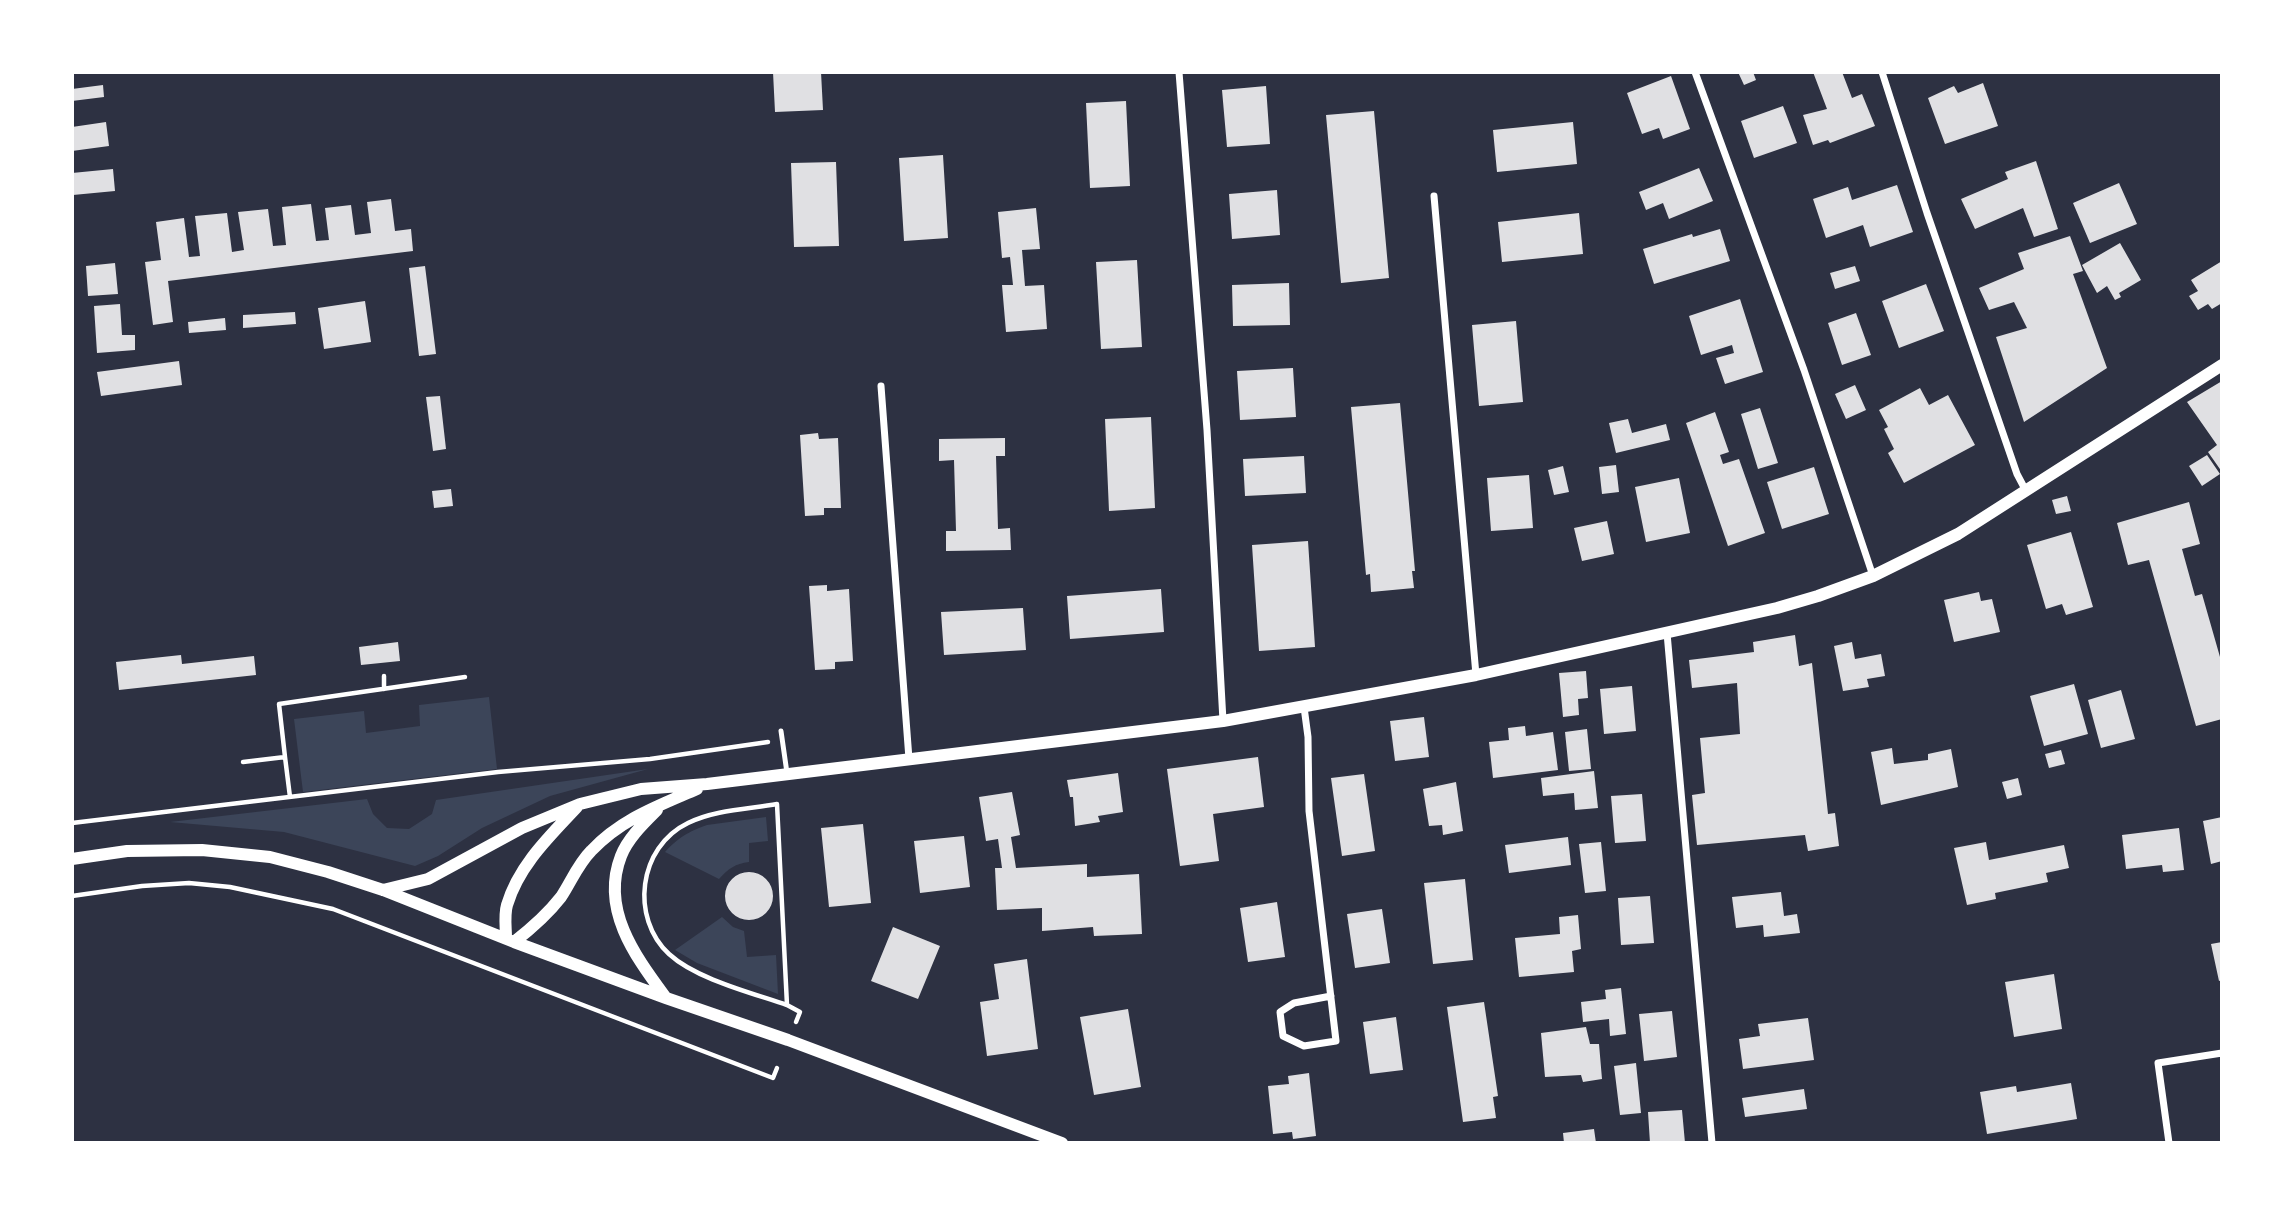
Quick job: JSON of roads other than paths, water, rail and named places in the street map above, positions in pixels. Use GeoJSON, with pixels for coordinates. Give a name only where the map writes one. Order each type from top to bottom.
{"type":"FeatureCollection","features":[{"type":"Feature","properties":{"kind":"street"},"geometry":{"type":"LineString","coordinates":[[1179,72],[1207,430],[1223,721]]}},
{"type":"Feature","properties":{"kind":"street"},"geometry":{"type":"LineString","coordinates":[[1695,72],[1804,370],[1873,576]]}},
{"type":"Feature","properties":{"kind":"street"},"geometry":{"type":"LineString","coordinates":[[1882,72],[1931,226],[2017,474],[2026,492]]}},
{"type":"Feature","properties":{"kind":"street"},"geometry":{"type":"LineString","coordinates":[[1434,196],[1476,675]]}},
{"type":"Feature","properties":{"kind":"street"},"geometry":{"type":"LineString","coordinates":[[383,890],[428,878],[522,828],[580,804],[641,789],[707,784],[1223,721],[1476,675],[1777,608],[1873,576],[1958,534],[2222,365]]}},
{"type":"Feature","properties":{"kind":"street"},"geometry":{"type":"LineString","coordinates":[[881,386],[909,759]]}},
{"type":"Feature","properties":{"kind":"street"},"geometry":{"type":"LineString","coordinates":[[1668,633],[1712,1143]]}},
{"type":"Feature","properties":{"kind":"street"},"geometry":{"type":"LineString","coordinates":[[1304,707],[1308,737],[1309,811],[1331,996],[1336,1041],[1304,1046],[1283,1036],[1280,1012],[1294,1003],[1331,996]]}},
{"type":"Feature","properties":{"kind":"street"},"geometry":{"type":"LineString","coordinates":[[510,940],[539,923],[560,898],[589,853],[629,818],[707,784]]}},
{"type":"Feature","properties":{"kind":"street"},"geometry":{"type":"LineString","coordinates":[[510,940],[506,907],[518,879],[536,850],[580,804]]}},
{"type":"Feature","properties":{"kind":"street"},"geometry":{"type":"LineString","coordinates":[[662,804],[635,832],[621,855],[613,888],[616,910],[635,956],[666,999]]}},
{"type":"Feature","properties":{"kind":"street"},"geometry":{"type":"LineString","coordinates":[[72,859],[127,851],[202,850],[270,857],[328,872],[383,890],[666,999],[788,1040],[1062,1143]]}},
{"type":"Feature","properties":{"kind":"street"},"geometry":{"type":"LineString","coordinates":[[2169,1143],[2158,1063],[2222,1053]]}},
{"type":"Feature","properties":{"kind":"lane"},"geometry":{"type":"LineString","coordinates":[[781,731],[787,774]]}}]}
